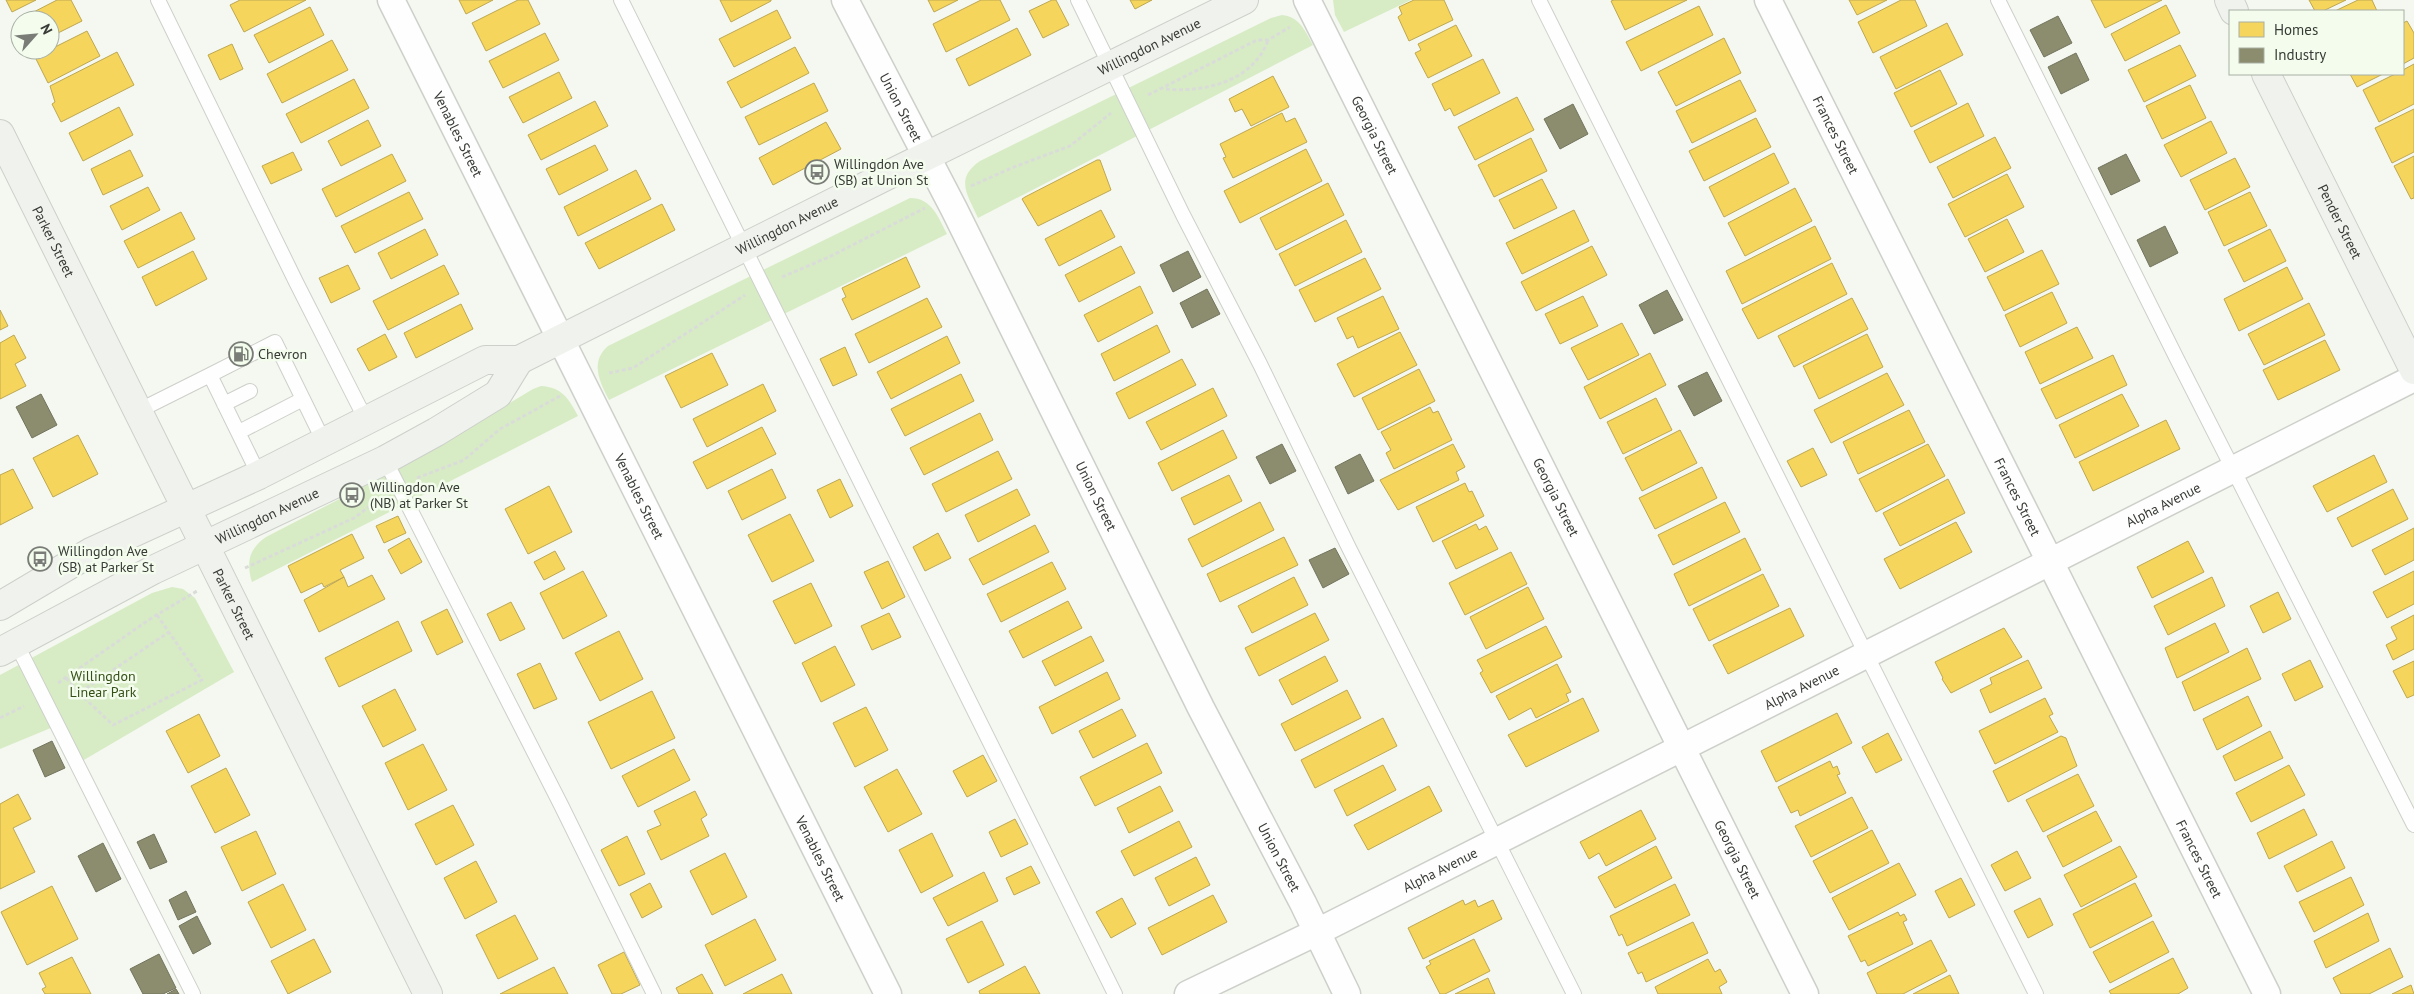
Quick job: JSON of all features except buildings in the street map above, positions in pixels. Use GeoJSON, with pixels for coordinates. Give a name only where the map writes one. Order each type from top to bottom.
{"type":"FeatureCollection","features":[{"type":"Feature","properties":{"kind":"main road","name":"Willingdon Avenue"},"geometry":{"type":"LineString","coordinates":[[0,606],[91,552],[259,475],[485,360],[518,360],[1110,64],[1244,0]]}},
{"type":"Feature","properties":{"kind":"main road","name":"Pender Street"},"geometry":{"type":"LineString","coordinates":[[2266,75],[2414,370]]}},
{"type":"Feature","properties":{"kind":"main road","name":"Parker Street"},"geometry":{"type":"LineString","coordinates":[[0,134],[428,994]]}},
{"type":"Feature","properties":{"kind":"main road","name":"Willingdon Avenue"},"geometry":{"type":"LineString","coordinates":[[8,647],[153,570],[385,460],[498,394],[518,360]]}},
{"type":"Feature","properties":{"kind":"street","name":"Venables Street"},"geometry":{"type":"LineString","coordinates":[[391,0],[888,994]]}},
{"type":"Feature","properties":{"kind":"street","name":"Union Street"},"geometry":{"type":"LineString","coordinates":[[845,0],[954,209],[1202,708],[1347,994]]}},
{"type":"Feature","properties":{"kind":"street","name":"Georgia Street"},"geometry":{"type":"LineString","coordinates":[[1307,0],[1806,994]]}},
{"type":"Feature","properties":{"kind":"street","name":"Frances Street"},"geometry":{"type":"LineString","coordinates":[[1768,0],[2266,994]]}},
{"type":"Feature","properties":{"kind":"street","name":"Alpha Avenue"},"geometry":{"type":"LineString","coordinates":[[1188,994],[1317,932],[2414,378]]}},
{"type":"Feature","properties":{"kind":"lane"},"geometry":{"type":"LineString","coordinates":[[158,0],[291,274],[366,420]]}},
{"type":"Feature","properties":{"kind":"lane"},"geometry":{"type":"LineString","coordinates":[[621,0],[1115,994]]}},
{"type":"Feature","properties":{"kind":"lane"},"geometry":{"type":"LineString","coordinates":[[1078,0],[1182,215],[1260,364],[1349,548],[1574,994]]}},
{"type":"Feature","properties":{"kind":"lane"},"geometry":{"type":"LineString","coordinates":[[1539,0],[2036,994]]}},
{"type":"Feature","properties":{"kind":"lane"},"geometry":{"type":"LineString","coordinates":[[1998,0],[2414,825]]}},
{"type":"Feature","properties":{"kind":"lane"},"geometry":{"type":"LineString","coordinates":[[138,411],[275,342],[284,373],[303,399],[324,442]]}},
{"type":"Feature","properties":{"kind":"lane"},"geometry":{"type":"LineString","coordinates":[[210,375],[259,475]]}},
{"type":"Feature","properties":{"kind":"lane"},"geometry":{"type":"LineString","coordinates":[[224,404],[250,391]]}},
{"type":"Feature","properties":{"kind":"lane"},"geometry":{"type":"LineString","coordinates":[[239,432],[303,399]]}},
{"type":"Feature","properties":{"kind":"lane"},"geometry":{"type":"LineString","coordinates":[[385,460],[561,805],[654,994]]}},
{"type":"Feature","properties":{"kind":"lane"},"geometry":{"type":"LineString","coordinates":[[8,647],[42,695],[193,994]]}},
{"type":"Feature","properties":{"kind":"path"},"geometry":{"type":"LineString","coordinates":[[965,189],[1014,167],[1070,146],[1110,114],[1165,88],[1257,40],[1268,40],[1294,25]]}},
{"type":"Feature","properties":{"kind":"path"},"geometry":{"type":"LineString","coordinates":[[1165,88],[1186,91],[1234,80],[1264,51],[1268,40]]}},
{"type":"Feature","properties":{"kind":"path"},"geometry":{"type":"LineString","coordinates":[[0,718],[42,695],[157,615],[191,594]]}},
{"type":"Feature","properties":{"kind":"path"},"geometry":{"type":"LineString","coordinates":[[66,678],[113,725],[202,680],[157,615]]}},
{"type":"Feature","properties":{"kind":"path"},"geometry":{"type":"LineString","coordinates":[[79,693],[169,632]]}},
{"type":"Feature","properties":{"kind":"green space"},"geometry":{"type":"Polygon","coordinates":[[[1333,0],[1411,0],[1344,32],[1335,15],[1333,0]]]}},
{"type":"Feature","properties":{"kind":"green space"},"geometry":{"type":"Polygon","coordinates":[[[1282,15],[1298,22],[1313,45],[978,218],[967,195],[965,181],[967,174],[980,161],[1271,18],[1282,15]]]}},
{"type":"Feature","properties":{"kind":"green space"},"geometry":{"type":"Polygon","coordinates":[[[910,198],[924,201],[929,205],[937,215],[947,234],[609,400],[598,372],[599,359],[602,352],[608,346],[910,198]]]}},
{"type":"Feature","properties":{"kind":"green space"},"geometry":{"type":"Polygon","coordinates":[[[541,386],[560,391],[578,416],[252,582],[249,568],[250,556],[256,546],[266,537],[409,463],[541,386]]]}},
{"type":"Feature","properties":{"kind":"green space","name":"Willingdon Linear Park"},"geometry":{"type":"Polygon","coordinates":[[[172,587],[183,589],[195,598],[234,672],[77,764],[58,725],[0,749],[0,675],[152,593],[172,587]]]}},
{"type":"Feature","properties":{"kind":"place","name":"Willingdon Ave (SB) at Union St"},"geometry":{"type":"Point","coordinates":[817,172]}},
{"type":"Feature","properties":{"kind":"place","name":"Chevron"},"geometry":{"type":"Point","coordinates":[241,354]}},
{"type":"Feature","properties":{"kind":"place","name":"Willingdon Ave (NB) at Parker St"},"geometry":{"type":"Point","coordinates":[352,495]}},
{"type":"Feature","properties":{"kind":"place","name":"Willingdon Ave (SB) at Parker St"},"geometry":{"type":"Point","coordinates":[40,559]}}]}
